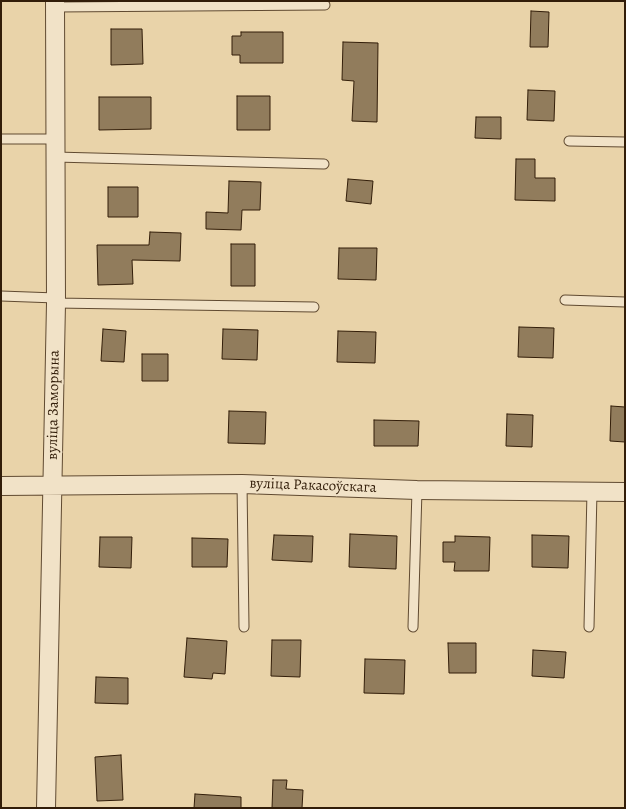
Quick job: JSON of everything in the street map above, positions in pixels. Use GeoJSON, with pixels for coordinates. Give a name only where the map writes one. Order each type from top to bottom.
{"type":"FeatureCollection","features":[{"type":"Feature","properties":{"kind":"street","name":"вуліца Заморына"},"geometry":{"type":"LineString","coordinates":[[46,808],[56,300],[56,4]]}},
{"type":"Feature","properties":{"kind":"street","name":"вуліца Ракасоўскага"},"geometry":{"type":"LineString","coordinates":[[1,486],[242,484],[417,490],[625,492]]}},
{"type":"Feature","properties":{"kind":"lane"},"geometry":{"type":"LineString","coordinates":[[56,4],[325,5]]}},
{"type":"Feature","properties":{"kind":"lane"},"geometry":{"type":"LineString","coordinates":[[1,139],[56,139]]}},
{"type":"Feature","properties":{"kind":"lane"},"geometry":{"type":"LineString","coordinates":[[569,141],[625,142]]}},
{"type":"Feature","properties":{"kind":"lane"},"geometry":{"type":"LineString","coordinates":[[55,157],[324,164]]}},
{"type":"Feature","properties":{"kind":"lane"},"geometry":{"type":"LineString","coordinates":[[1,296],[56,300],[314,307]]}},
{"type":"Feature","properties":{"kind":"lane"},"geometry":{"type":"LineString","coordinates":[[565,300],[625,302]]}},
{"type":"Feature","properties":{"kind":"lane"},"geometry":{"type":"LineString","coordinates":[[242,484],[244,627]]}},
{"type":"Feature","properties":{"kind":"lane"},"geometry":{"type":"LineString","coordinates":[[413,627],[417,490]]}},
{"type":"Feature","properties":{"kind":"lane"},"geometry":{"type":"LineString","coordinates":[[589,627],[592,491]]}},
{"type":"Feature","properties":{"kind":"building"},"geometry":{"type":"Polygon","coordinates":[[[531,11],[549,12],[548,47],[530,47],[531,11]]]}},
{"type":"Feature","properties":{"kind":"building"},"geometry":{"type":"Polygon","coordinates":[[[111,29],[142,29],[143,64],[111,65],[111,29]]]}},
{"type":"Feature","properties":{"kind":"building"},"geometry":{"type":"Polygon","coordinates":[[[241,32],[283,32],[283,63],[240,63],[240,55],[232,55],[232,36],[241,36],[241,32]]]}},
{"type":"Feature","properties":{"kind":"building"},"geometry":{"type":"Polygon","coordinates":[[[343,42],[378,43],[377,122],[352,121],[354,81],[342,80],[343,42]]]}},
{"type":"Feature","properties":{"kind":"building"},"geometry":{"type":"Polygon","coordinates":[[[528,90],[555,91],[554,121],[527,120],[528,90]]]}},
{"type":"Feature","properties":{"kind":"building"},"geometry":{"type":"Polygon","coordinates":[[[237,96],[270,96],[270,130],[237,130],[237,96]]]}},
{"type":"Feature","properties":{"kind":"building"},"geometry":{"type":"Polygon","coordinates":[[[99,97],[151,97],[151,129],[99,130],[99,97]]]}},
{"type":"Feature","properties":{"kind":"building"},"geometry":{"type":"Polygon","coordinates":[[[476,117],[501,117],[501,139],[475,138],[476,117]]]}},
{"type":"Feature","properties":{"kind":"building"},"geometry":{"type":"Polygon","coordinates":[[[516,159],[535,159],[535,178],[555,178],[555,201],[515,200],[516,159]]]}},
{"type":"Feature","properties":{"kind":"building"},"geometry":{"type":"Polygon","coordinates":[[[348,179],[373,181],[371,204],[346,201],[348,179]]]}},
{"type":"Feature","properties":{"kind":"building"},"geometry":{"type":"Polygon","coordinates":[[[229,181],[261,182],[260,210],[242,210],[241,230],[206,229],[206,212],[228,213],[229,181]]]}},
{"type":"Feature","properties":{"kind":"building"},"geometry":{"type":"Polygon","coordinates":[[[108,187],[138,187],[138,217],[108,217],[108,187]]]}},
{"type":"Feature","properties":{"kind":"building"},"geometry":{"type":"Polygon","coordinates":[[[150,232],[181,233],[180,261],[132,260],[133,284],[98,285],[97,245],[149,245],[150,232]]]}},
{"type":"Feature","properties":{"kind":"building"},"geometry":{"type":"Polygon","coordinates":[[[231,244],[255,244],[255,286],[231,286],[231,244]]]}},
{"type":"Feature","properties":{"kind":"building"},"geometry":{"type":"Polygon","coordinates":[[[339,248],[377,248],[376,280],[338,279],[339,248]]]}},
{"type":"Feature","properties":{"kind":"building"},"geometry":{"type":"Polygon","coordinates":[[[519,327],[554,328],[553,358],[518,357],[519,327]]]}},
{"type":"Feature","properties":{"kind":"building"},"geometry":{"type":"Polygon","coordinates":[[[103,329],[126,331],[124,362],[101,361],[103,329]]]}},
{"type":"Feature","properties":{"kind":"building"},"geometry":{"type":"Polygon","coordinates":[[[223,329],[258,330],[257,360],[222,359],[223,329]]]}},
{"type":"Feature","properties":{"kind":"building"},"geometry":{"type":"Polygon","coordinates":[[[338,331],[376,332],[375,363],[337,362],[338,331]]]}},
{"type":"Feature","properties":{"kind":"building"},"geometry":{"type":"Polygon","coordinates":[[[142,354],[168,354],[168,381],[142,381],[142,354]]]}},
{"type":"Feature","properties":{"kind":"building"},"geometry":{"type":"Polygon","coordinates":[[[611,406],[625,407],[625,442],[610,441],[611,406]]]}},
{"type":"Feature","properties":{"kind":"building"},"geometry":{"type":"Polygon","coordinates":[[[229,411],[266,412],[265,444],[228,443],[229,411]]]}},
{"type":"Feature","properties":{"kind":"building"},"geometry":{"type":"Polygon","coordinates":[[[507,414],[533,415],[532,447],[506,446],[507,414]]]}},
{"type":"Feature","properties":{"kind":"building"},"geometry":{"type":"Polygon","coordinates":[[[374,420],[419,421],[418,446],[374,446],[374,420]]]}},
{"type":"Feature","properties":{"kind":"building"},"geometry":{"type":"Polygon","coordinates":[[[350,534],[397,536],[396,569],[349,567],[350,534]]]}},
{"type":"Feature","properties":{"kind":"building"},"geometry":{"type":"Polygon","coordinates":[[[274,535],[313,536],[312,562],[272,560],[274,535]]]}},
{"type":"Feature","properties":{"kind":"building"},"geometry":{"type":"Polygon","coordinates":[[[532,535],[569,536],[568,568],[532,567],[532,535]]]}},
{"type":"Feature","properties":{"kind":"building"},"geometry":{"type":"Polygon","coordinates":[[[455,536],[490,537],[489,571],[454,571],[455,562],[443,562],[443,542],[455,542],[455,536]]]}},
{"type":"Feature","properties":{"kind":"building"},"geometry":{"type":"Polygon","coordinates":[[[100,537],[132,537],[131,568],[99,567],[100,537]]]}},
{"type":"Feature","properties":{"kind":"building"},"geometry":{"type":"Polygon","coordinates":[[[192,538],[228,539],[227,567],[192,567],[192,538]]]}},
{"type":"Feature","properties":{"kind":"building"},"geometry":{"type":"Polygon","coordinates":[[[187,638],[227,641],[225,674],[213,673],[212,679],[184,677],[187,638]]]}},
{"type":"Feature","properties":{"kind":"building"},"geometry":{"type":"Polygon","coordinates":[[[272,640],[301,640],[300,677],[271,676],[272,640]]]}},
{"type":"Feature","properties":{"kind":"building"},"geometry":{"type":"Polygon","coordinates":[[[448,643],[476,643],[476,673],[449,673],[448,643]]]}},
{"type":"Feature","properties":{"kind":"building"},"geometry":{"type":"Polygon","coordinates":[[[533,650],[566,652],[564,678],[532,676],[533,650]]]}},
{"type":"Feature","properties":{"kind":"building"},"geometry":{"type":"Polygon","coordinates":[[[365,659],[405,660],[404,694],[364,693],[365,659]]]}},
{"type":"Feature","properties":{"kind":"building"},"geometry":{"type":"Polygon","coordinates":[[[96,677],[128,678],[128,704],[95,703],[96,677]]]}},
{"type":"Feature","properties":{"kind":"building"},"geometry":{"type":"Polygon","coordinates":[[[121,755],[123,800],[97,801],[95,757],[121,755]]]}},
{"type":"Feature","properties":{"kind":"building"},"geometry":{"type":"Polygon","coordinates":[[[273,780],[287,780],[286,789],[303,790],[302,808],[272,808],[273,780]]]}},
{"type":"Feature","properties":{"kind":"building"},"geometry":{"type":"Polygon","coordinates":[[[195,794],[241,797],[241,808],[194,808],[195,794]]]}}]}
